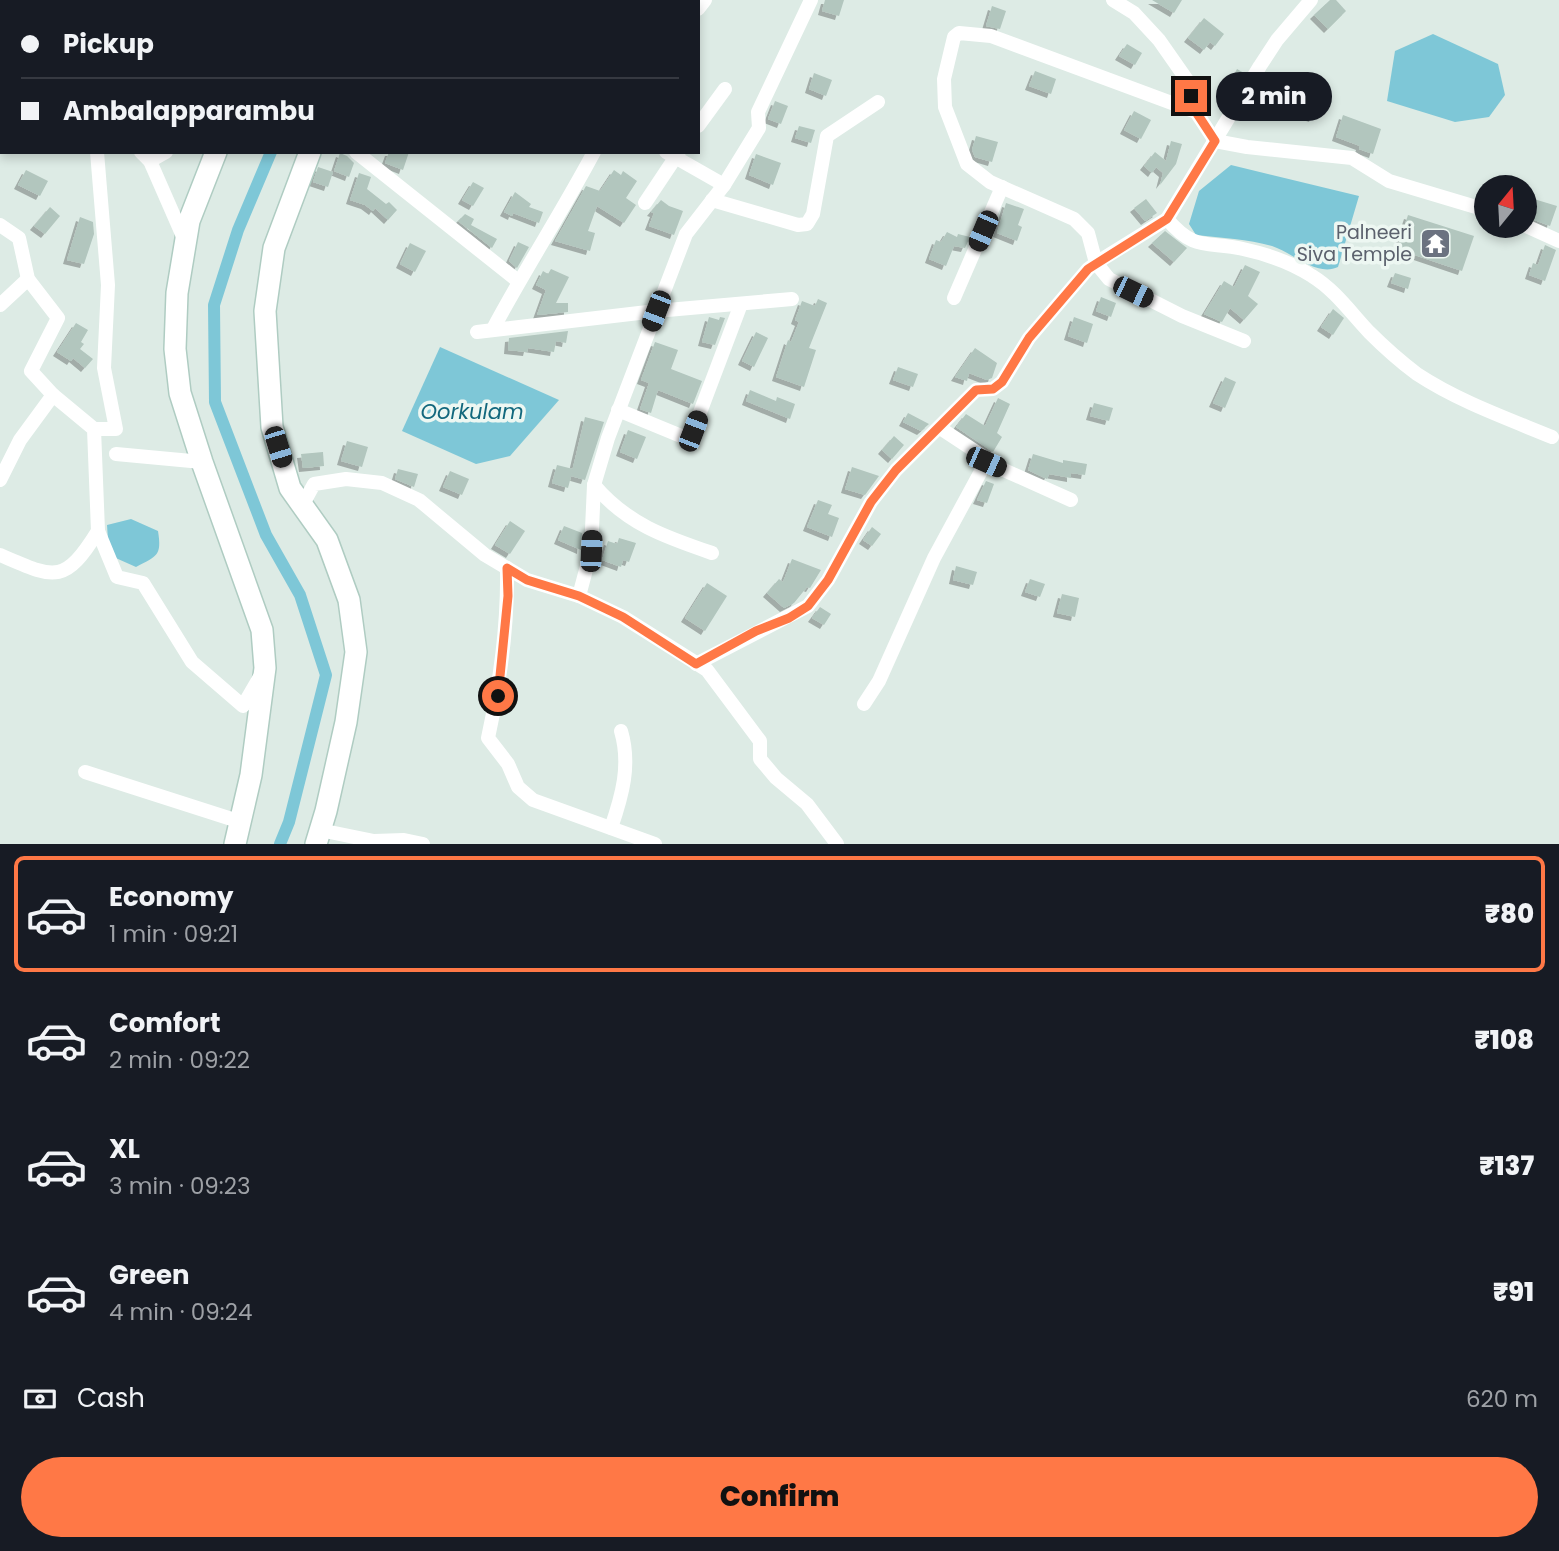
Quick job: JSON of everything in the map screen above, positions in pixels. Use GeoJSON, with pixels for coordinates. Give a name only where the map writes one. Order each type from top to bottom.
{"type":"FeatureCollection","features":[{"type":"Feature","properties":{"kind":"street"},"geometry":{"type":"LineString","coordinates":[[579,596],[591,551],[594,485],[618,411],[656,311],[686,234],[724,185],[758,128],[758,112],[811,0]]}},
{"type":"Feature","properties":{"kind":"street"},"geometry":{"type":"LineString","coordinates":[[1113,0],[1133,13],[1159,40],[1187,80],[1196,112],[1215,141],[1352,158],[1389,181],[1474,206]]}},
{"type":"Feature","properties":{"kind":"street"},"geometry":{"type":"LineString","coordinates":[[696,664],[808,606],[828,580],[871,502],[896,470],[976,390],[993,389],[1002,382],[1029,338],[1088,269],[1167,219],[1271,48],[1311,0]]}},
{"type":"Feature","properties":{"kind":"street"},"geometry":{"type":"LineString","coordinates":[[1196,112],[991,36],[959,33],[954,37],[944,79],[945,107],[967,164],[990,182],[1074,219],[1088,233],[1096,263],[1109,279],[1182,316],[1244,341]]}},
{"type":"Feature","properties":{"kind":"street"},"geometry":{"type":"LineString","coordinates":[[700,123],[725,89]]}},
{"type":"Feature","properties":{"kind":"street"},"geometry":{"type":"LineString","coordinates":[[712,200],[798,225],[807,224],[813,214],[827,136],[878,102]]}},
{"type":"Feature","properties":{"kind":"street"},"geometry":{"type":"LineString","coordinates":[[0,225],[19,238],[28,279],[58,318],[31,371],[94,429],[116,429],[104,368],[108,285],[97,154]]}},
{"type":"Feature","properties":{"kind":"street"},"geometry":{"type":"LineString","coordinates":[[215,154],[188,221],[177,293],[175,349],[180,393],[262,630],[265,668],[251,775],[235,844]]}},
{"type":"Feature","properties":{"kind":"street"},"geometry":{"type":"LineString","coordinates":[[309,154],[274,248],[265,312],[272,427],[290,488],[327,540],[349,600],[356,652],[346,722],[318,837],[404,840],[423,844]]}},
{"type":"Feature","properties":{"kind":"street"},"geometry":{"type":"LineString","coordinates":[[359,154],[518,281]]}},
{"type":"Feature","properties":{"kind":"street"},"geometry":{"type":"LineString","coordinates":[[493,329],[593,154]]}},
{"type":"Feature","properties":{"kind":"street"},"geometry":{"type":"LineString","coordinates":[[645,203],[674,154],[724,185]]}},
{"type":"Feature","properties":{"kind":"street"},"geometry":{"type":"LineString","coordinates":[[146,156],[186,242]]}},
{"type":"Feature","properties":{"kind":"street"},"geometry":{"type":"LineString","coordinates":[[954,298],[1002,187]]}},
{"type":"Feature","properties":{"kind":"street"},"geometry":{"type":"LineString","coordinates":[[1167,219],[1178,232],[1194,242],[1266,255],[1312,276],[1334,294],[1371,334],[1416,373],[1476,406],[1552,436]]}},
{"type":"Feature","properties":{"kind":"street"},"geometry":{"type":"LineString","coordinates":[[1537,231],[1559,242]]}},
{"type":"Feature","properties":{"kind":"street"},"geometry":{"type":"LineString","coordinates":[[0,305],[28,279]]}},
{"type":"Feature","properties":{"kind":"street"},"geometry":{"type":"LineString","coordinates":[[477,332],[656,311],[792,299]]}},
{"type":"Feature","properties":{"kind":"street"},"geometry":{"type":"LineString","coordinates":[[618,411],[685,438],[693,431],[741,303]]}},
{"type":"Feature","properties":{"kind":"street"},"geometry":{"type":"LineString","coordinates":[[0,480],[20,440],[53,394]]}},
{"type":"Feature","properties":{"kind":"street"},"geometry":{"type":"LineString","coordinates":[[940,428],[981,454],[986,462],[1071,500]]}},
{"type":"Feature","properties":{"kind":"street"},"geometry":{"type":"LineString","coordinates":[[94,429],[99,531],[117,577],[143,583],[192,662],[243,706],[265,668]]}},
{"type":"Feature","properties":{"kind":"street"},"geometry":{"type":"LineString","coordinates":[[116,454],[202,461]]}},
{"type":"Feature","properties":{"kind":"street"},"geometry":{"type":"LineString","coordinates":[[864,704],[879,681],[934,558],[986,462]]}},
{"type":"Feature","properties":{"kind":"street"},"geometry":{"type":"LineString","coordinates":[[302,506],[314,484],[346,479],[382,483],[419,500],[485,555],[527,580],[579,596],[623,617],[707,670],[760,741],[760,759],[776,778],[807,804],[838,844]]}},
{"type":"Feature","properties":{"kind":"street"},"geometry":{"type":"LineString","coordinates":[[594,485],[609,503],[655,533],[712,553]]}},
{"type":"Feature","properties":{"kind":"street"},"geometry":{"type":"LineString","coordinates":[[0,555],[41,573],[55,575],[62,573],[85,552],[99,531]]}},
{"type":"Feature","properties":{"kind":"street"},"geometry":{"type":"LineString","coordinates":[[507,568],[508,596],[498,696],[488,738],[508,764],[518,787],[533,800],[655,844]]}},
{"type":"Feature","properties":{"kind":"street"},"geometry":{"type":"LineString","coordinates":[[611,828],[622,797],[626,768],[626,748],[621,731]]}},
{"type":"Feature","properties":{"kind":"street"},"geometry":{"type":"LineString","coordinates":[[85,772],[241,822]]}},
{"type":"Feature","properties":{"kind":"water"},"geometry":{"type":"Polygon","coordinates":[[[1433,34],[1498,64],[1505,95],[1489,117],[1455,122],[1387,101],[1395,51],[1433,34]]]}},
{"type":"Feature","properties":{"kind":"water"},"geometry":{"type":"Polygon","coordinates":[[[1231,165],[1359,196],[1338,267],[1313,267],[1272,246],[1196,235],[1189,224],[1199,191],[1231,165]]]}},
{"type":"Feature","properties":{"kind":"water","name":"Oorkulam"},"geometry":{"type":"Polygon","coordinates":[[[440,347],[559,400],[510,456],[476,464],[402,431],[440,347]]]}},
{"type":"Feature","properties":{"kind":"water"},"geometry":{"type":"Polygon","coordinates":[[[131,519],[158,531],[159,539],[156,554],[136,567],[109,555],[107,525],[131,519]]]}},
{"type":"Feature","properties":{"kind":"building"},"geometry":{"type":"Polygon","coordinates":[[[825,0],[844,0],[839,16],[822,11],[825,0]]]}},
{"type":"Feature","properties":{"kind":"building"},"geometry":{"type":"Polygon","coordinates":[[[1152,0],[1182,0],[1174,13],[1152,0]]]}},
{"type":"Feature","properties":{"kind":"building"},"geometry":{"type":"Polygon","coordinates":[[[1330,0],[1336,0],[1346,11],[1328,29],[1314,15],[1330,0]]]}},
{"type":"Feature","properties":{"kind":"building"},"geometry":{"type":"Polygon","coordinates":[[[992,6],[1006,11],[1000,29],[986,26],[992,6]]]}},
{"type":"Feature","properties":{"kind":"building"},"geometry":{"type":"Polygon","coordinates":[[[1204,18],[1224,34],[1215,46],[1210,42],[1204,50],[1188,38],[1204,18]]]}},
{"type":"Feature","properties":{"kind":"building"},"geometry":{"type":"Polygon","coordinates":[[[1127,44],[1142,53],[1135,65],[1119,56],[1127,44]]]}},
{"type":"Feature","properties":{"kind":"building"},"geometry":{"type":"Polygon","coordinates":[[[1237,69],[1244,73],[1231,95],[1225,92],[1237,69]]]}},
{"type":"Feature","properties":{"kind":"building"},"geometry":{"type":"Polygon","coordinates":[[[1035,71],[1056,79],[1051,94],[1029,86],[1035,71]]]}},
{"type":"Feature","properties":{"kind":"building"},"geometry":{"type":"Polygon","coordinates":[[[814,73],[832,80],[826,96],[809,89],[814,73]]]}},
{"type":"Feature","properties":{"kind":"building"},"geometry":{"type":"Polygon","coordinates":[[[1300,97],[1318,104],[1313,118],[1295,112],[1300,97]]]}},
{"type":"Feature","properties":{"kind":"building"},"geometry":{"type":"Polygon","coordinates":[[[775,101],[788,106],[781,124],[768,119],[775,101]]]}},
{"type":"Feature","properties":{"kind":"building"},"geometry":{"type":"Polygon","coordinates":[[[1134,111],[1151,120],[1141,139],[1124,130],[1134,111]]]}},
{"type":"Feature","properties":{"kind":"building"},"geometry":{"type":"Polygon","coordinates":[[[1343,115],[1381,129],[1373,154],[1336,137],[1343,115]]]}},
{"type":"Feature","properties":{"kind":"building"},"geometry":{"type":"Polygon","coordinates":[[[799,126],[815,130],[811,143],[795,138],[799,126]]]}},
{"type":"Feature","properties":{"kind":"building"},"geometry":{"type":"Polygon","coordinates":[[[976,136],[998,142],[992,162],[975,157],[972,150],[976,136]]]}},
{"type":"Feature","properties":{"kind":"building"},"geometry":{"type":"Polygon","coordinates":[[[1171,141],[1182,144],[1176,164],[1160,185],[1163,173],[1156,167],[1152,173],[1144,166],[1155,152],[1166,161],[1171,141]]]}},
{"type":"Feature","properties":{"kind":"building"},"geometry":{"type":"Polygon","coordinates":[[[340,154],[347,156],[354,163],[349,177],[334,171],[340,154]]]}},
{"type":"Feature","properties":{"kind":"building"},"geometry":{"type":"Polygon","coordinates":[[[388,154],[408,154],[403,170],[385,163],[388,154]]]}},
{"type":"Feature","properties":{"kind":"building"},"geometry":{"type":"Polygon","coordinates":[[[756,154],[781,163],[773,185],[749,175],[756,154]]]}},
{"type":"Feature","properties":{"kind":"building"},"geometry":{"type":"Polygon","coordinates":[[[318,167],[333,172],[328,187],[313,182],[318,167]]]}},
{"type":"Feature","properties":{"kind":"building"},"geometry":{"type":"Polygon","coordinates":[[[26,170],[48,181],[40,196],[18,185],[26,170]]]}},
{"type":"Feature","properties":{"kind":"building"},"geometry":{"type":"Polygon","coordinates":[[[614,170],[621,175],[623,171],[637,181],[626,198],[636,205],[624,223],[597,206],[588,231],[595,233],[590,251],[555,241],[586,186],[600,191],[614,170]]]}},
{"type":"Feature","properties":{"kind":"building"},"geometry":{"type":"Polygon","coordinates":[[[359,173],[371,177],[367,189],[397,210],[388,220],[375,208],[373,211],[350,200],[359,173]]]}},
{"type":"Feature","properties":{"kind":"building"},"geometry":{"type":"Polygon","coordinates":[[[473,182],[484,188],[473,206],[462,200],[473,182]]]}},
{"type":"Feature","properties":{"kind":"building"},"geometry":{"type":"Polygon","coordinates":[[[515,192],[531,204],[529,207],[543,212],[539,223],[504,212],[515,192]]]}},
{"type":"Feature","properties":{"kind":"building"},"geometry":{"type":"Polygon","coordinates":[[[1146,199],[1157,213],[1145,221],[1134,208],[1146,199]]]}},
{"type":"Feature","properties":{"kind":"building"},"geometry":{"type":"Polygon","coordinates":[[[661,200],[683,211],[674,235],[649,226],[654,213],[651,212],[661,200]]]}},
{"type":"Feature","properties":{"kind":"building"},"geometry":{"type":"Polygon","coordinates":[[[1537,200],[1557,206],[1550,226],[1537,221],[1537,200]]]}},
{"type":"Feature","properties":{"kind":"building"},"geometry":{"type":"Polygon","coordinates":[[[1006,203],[1024,209],[1018,225],[1022,227],[1017,241],[997,233],[1006,203]]]}},
{"type":"Feature","properties":{"kind":"building"},"geometry":{"type":"Polygon","coordinates":[[[50,207],[60,216],[45,234],[34,226],[50,207]]]}},
{"type":"Feature","properties":{"kind":"building"},"geometry":{"type":"Polygon","coordinates":[[[465,214],[474,219],[471,225],[497,239],[492,248],[458,221],[465,214]]]}},
{"type":"Feature","properties":{"kind":"building","name":"Palneeri Siva Temple"},"geometry":{"type":"Polygon","coordinates":[[[1408,215],[1474,236],[1462,271],[1397,249],[1408,215]]]}},
{"type":"Feature","properties":{"kind":"building"},"geometry":{"type":"Polygon","coordinates":[[[80,217],[93,222],[94,234],[84,264],[67,260],[80,217]]]}},
{"type":"Feature","properties":{"kind":"building"},"geometry":{"type":"Polygon","coordinates":[[[1165,231],[1187,248],[1174,262],[1152,243],[1165,231]]]}},
{"type":"Feature","properties":{"kind":"building"},"geometry":{"type":"Polygon","coordinates":[[[947,232],[957,237],[958,234],[970,237],[965,248],[954,246],[946,266],[929,259],[936,240],[941,242],[947,232]]]}},
{"type":"Feature","properties":{"kind":"building"},"geometry":{"type":"Polygon","coordinates":[[[518,242],[529,247],[517,268],[509,261],[518,242]]]}},
{"type":"Feature","properties":{"kind":"building"},"geometry":{"type":"Polygon","coordinates":[[[410,243],[426,251],[415,272],[400,264],[410,243]]]}},
{"type":"Feature","properties":{"kind":"building"},"geometry":{"type":"Polygon","coordinates":[[[1545,245],[1556,250],[1545,281],[1529,275],[1533,263],[1538,265],[1545,245]]]}},
{"type":"Feature","properties":{"kind":"building"},"geometry":{"type":"Polygon","coordinates":[[[1245,265],[1260,272],[1248,296],[1258,304],[1244,320],[1230,308],[1222,322],[1204,314],[1224,281],[1234,287],[1245,265]]]}},
{"type":"Feature","properties":{"kind":"building"},"geometry":{"type":"Polygon","coordinates":[[[551,269],[569,277],[556,303],[568,303],[568,312],[537,315],[546,290],[536,285],[543,271],[548,274],[551,269]]]}},
{"type":"Feature","properties":{"kind":"building"},"geometry":{"type":"Polygon","coordinates":[[[1395,273],[1411,278],[1408,289],[1391,283],[1395,273]]]}},
{"type":"Feature","properties":{"kind":"building"},"geometry":{"type":"Polygon","coordinates":[[[1101,297],[1116,303],[1111,317],[1096,311],[1101,297]]]}},
{"type":"Feature","properties":{"kind":"building"},"geometry":{"type":"Polygon","coordinates":[[[818,299],[827,303],[809,348],[816,350],[804,387],[776,377],[788,340],[791,342],[799,322],[795,320],[802,301],[815,306],[818,299]]]}},
{"type":"Feature","properties":{"kind":"building"},"geometry":{"type":"Polygon","coordinates":[[[1333,309],[1344,318],[1333,335],[1321,327],[1333,309]]]}},
{"type":"Feature","properties":{"kind":"building"},"geometry":{"type":"Polygon","coordinates":[[[709,317],[719,320],[720,317],[725,318],[715,345],[702,342],[709,317]]]}},
{"type":"Feature","properties":{"kind":"building"},"geometry":{"type":"Polygon","coordinates":[[[1074,317],[1093,324],[1087,343],[1068,336],[1074,317]]]}},
{"type":"Feature","properties":{"kind":"building"},"geometry":{"type":"Polygon","coordinates":[[[76,323],[88,330],[80,349],[93,359],[85,368],[73,358],[71,361],[57,352],[76,323]]]}},
{"type":"Feature","properties":{"kind":"building"},"geometry":{"type":"Polygon","coordinates":[[[568,331],[566,343],[556,341],[554,352],[528,348],[527,352],[508,350],[509,338],[568,331]]]}},
{"type":"Feature","properties":{"kind":"building"},"geometry":{"type":"Polygon","coordinates":[[[756,332],[768,338],[754,367],[742,361],[756,332]]]}},
{"type":"Feature","properties":{"kind":"building"},"geometry":{"type":"Polygon","coordinates":[[[655,342],[678,350],[671,369],[702,381],[693,404],[658,390],[651,413],[640,409],[649,383],[641,380],[655,342]]]}},
{"type":"Feature","properties":{"kind":"building"},"geometry":{"type":"Polygon","coordinates":[[[975,348],[997,363],[992,378],[987,380],[969,373],[967,381],[955,377],[975,348]]]}},
{"type":"Feature","properties":{"kind":"building"},"geometry":{"type":"Polygon","coordinates":[[[898,367],[918,374],[913,387],[893,380],[898,367]]]}},
{"type":"Feature","properties":{"kind":"building"},"geometry":{"type":"Polygon","coordinates":[[[1225,377],[1236,382],[1225,408],[1213,403],[1225,377]]]}},
{"type":"Feature","properties":{"kind":"building"},"geometry":{"type":"Polygon","coordinates":[[[750,390],[776,401],[777,397],[795,404],[790,419],[746,401],[750,390]]]}},
{"type":"Feature","properties":{"kind":"building"},"geometry":{"type":"Polygon","coordinates":[[[998,398],[1010,404],[997,433],[1002,437],[993,452],[956,427],[966,414],[985,426],[998,398]]]}},
{"type":"Feature","properties":{"kind":"building"},"geometry":{"type":"Polygon","coordinates":[[[1094,403],[1113,408],[1109,421],[1090,416],[1094,403]]]}},
{"type":"Feature","properties":{"kind":"building"},"geometry":{"type":"Polygon","coordinates":[[[908,413],[929,424],[921,431],[903,422],[908,413]]]}},
{"type":"Feature","properties":{"kind":"building"},"geometry":{"type":"Polygon","coordinates":[[[585,417],[604,422],[585,480],[571,476],[585,417]]]}},
{"type":"Feature","properties":{"kind":"building"},"geometry":{"type":"Polygon","coordinates":[[[628,430],[646,437],[637,459],[620,452],[628,430]]]}},
{"type":"Feature","properties":{"kind":"building"},"geometry":{"type":"Polygon","coordinates":[[[894,436],[904,445],[892,459],[882,450],[894,436]]]}},
{"type":"Feature","properties":{"kind":"building"},"geometry":{"type":"Polygon","coordinates":[[[347,441],[368,447],[362,467],[341,461],[347,441]]]}},
{"type":"Feature","properties":{"kind":"building"},"geometry":{"type":"Polygon","coordinates":[[[323,452],[324,466],[303,468],[301,454],[323,452]]]}},
{"type":"Feature","properties":{"kind":"building"},"geometry":{"type":"Polygon","coordinates":[[[1033,454],[1063,463],[1063,460],[1087,464],[1085,475],[1071,473],[1071,478],[1049,474],[1047,479],[1028,470],[1033,454]]]}},
{"type":"Feature","properties":{"kind":"building"},"geometry":{"type":"Polygon","coordinates":[[[557,465],[573,469],[568,488],[552,483],[557,465]]]}},
{"type":"Feature","properties":{"kind":"building"},"geometry":{"type":"Polygon","coordinates":[[[852,467],[879,476],[865,495],[845,489],[852,467]]]}},
{"type":"Feature","properties":{"kind":"building"},"geometry":{"type":"Polygon","coordinates":[[[398,469],[418,474],[414,487],[395,479],[398,469]]]}},
{"type":"Feature","properties":{"kind":"building"},"geometry":{"type":"Polygon","coordinates":[[[450,471],[469,479],[462,495],[443,487],[450,471]]]}},
{"type":"Feature","properties":{"kind":"building"},"geometry":{"type":"Polygon","coordinates":[[[986,481],[994,484],[987,503],[977,500],[986,481]]]}},
{"type":"Feature","properties":{"kind":"building"},"geometry":{"type":"Polygon","coordinates":[[[818,500],[832,505],[828,514],[839,518],[832,537],[807,527],[818,500]]]}},
{"type":"Feature","properties":{"kind":"building"},"geometry":{"type":"Polygon","coordinates":[[[510,521],[525,531],[510,554],[495,545],[510,521]]]}},
{"type":"Feature","properties":{"kind":"building"},"geometry":{"type":"Polygon","coordinates":[[[564,526],[582,533],[581,550],[558,540],[564,526]]]}},
{"type":"Feature","properties":{"kind":"building"},"geometry":{"type":"Polygon","coordinates":[[[872,527],[881,534],[872,546],[863,540],[872,527]]]}},
{"type":"Feature","properties":{"kind":"building"},"geometry":{"type":"Polygon","coordinates":[[[619,538],[636,543],[629,562],[623,560],[621,567],[602,560],[608,541],[617,544],[619,538]]]}},
{"type":"Feature","properties":{"kind":"building"},"geometry":{"type":"Polygon","coordinates":[[[792,559],[821,570],[810,588],[807,587],[794,603],[784,608],[767,593],[779,579],[783,582],[792,559]]]}},
{"type":"Feature","properties":{"kind":"building"},"geometry":{"type":"Polygon","coordinates":[[[956,566],[977,572],[973,585],[953,580],[956,566]]]}},
{"type":"Feature","properties":{"kind":"building"},"geometry":{"type":"Polygon","coordinates":[[[1030,579],[1045,584],[1040,597],[1025,592],[1030,579]]]}},
{"type":"Feature","properties":{"kind":"building"},"geometry":{"type":"Polygon","coordinates":[[[707,583],[727,596],[705,631],[685,618],[707,583]]]}},
{"type":"Feature","properties":{"kind":"building"},"geometry":{"type":"Polygon","coordinates":[[[1062,594],[1079,598],[1075,617],[1057,613],[1062,594]]]}},
{"type":"Feature","properties":{"kind":"building"},"geometry":{"type":"Polygon","coordinates":[[[820,607],[831,614],[824,625],[812,618],[820,607]]]}},
{"type":"Feature","properties":{"kind":"waterway"},"geometry":{"type":"LineString","coordinates":[[270,154],[238,230],[214,305],[215,402],[266,535],[300,595],[326,675],[289,822],[280,844]]}},
{"type":"Feature","properties":{"kind":"place","name":"Palneeri Siva Temple"},"geometry":{"type":"Point","coordinates":[1435,243]}},
{"type":"Feature","properties":{"kind":"route"},"geometry":{"type":"LineString","coordinates":[[498,696],[508,596],[507,568],[527,580],[579,596],[623,617],[696,664],[808,606],[828,580],[871,502],[896,470],[976,390],[993,389],[1002,382],[1029,338],[1088,269],[1167,219],[1215,141],[1196,112],[1191,96]]}}]}
